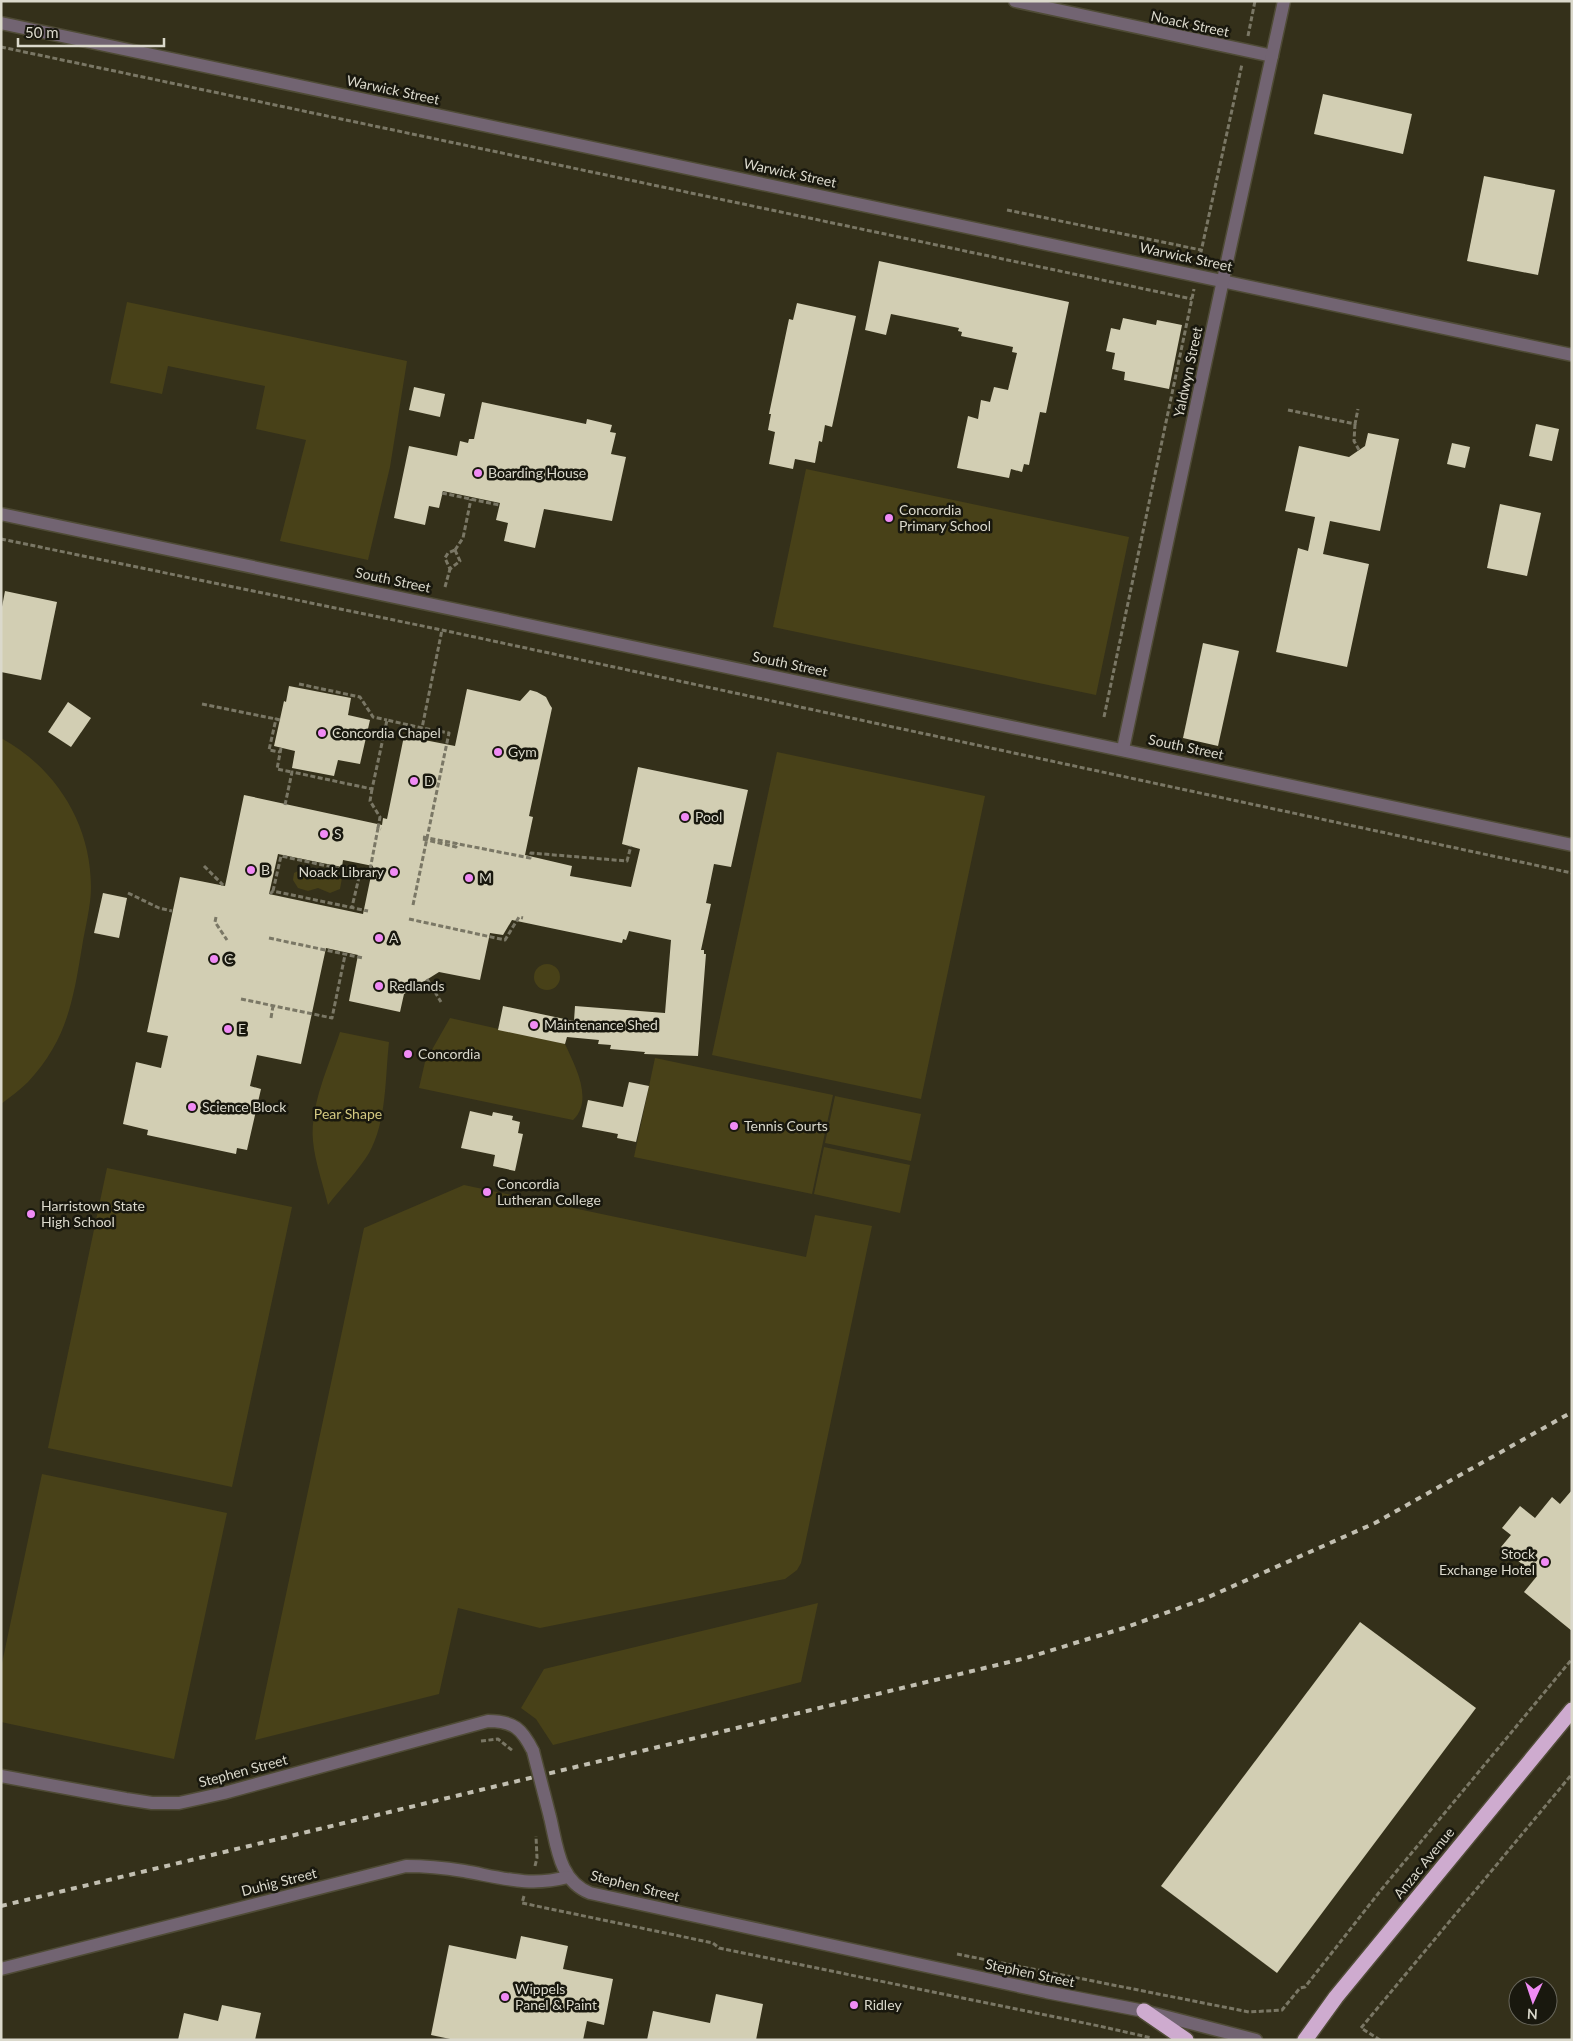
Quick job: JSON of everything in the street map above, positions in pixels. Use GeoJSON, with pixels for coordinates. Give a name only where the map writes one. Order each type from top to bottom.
{"type":"FeatureCollection","features":[{"type":"Feature","properties":{"kind":"highway","name":"Anzac Avenue"},"geometry":{"type":"LineString","coordinates":[[1305,2040],[1333,2001],[1572,1710]]}},
{"type":"Feature","properties":{"kind":"highway"},"geometry":{"type":"LineString","coordinates":[[1144,2011],[1186,2040]]}},
{"type":"Feature","properties":{"kind":"street","name":"Noack Street"},"geometry":{"type":"LineString","coordinates":[[1014,1],[1272,56]]}},
{"type":"Feature","properties":{"kind":"street","name":"Yaldwyn Street"},"geometry":{"type":"LineString","coordinates":[[1124,749],[1222,280],[1284,1]]}},
{"type":"Feature","properties":{"kind":"street","name":"Warwick Street"},"geometry":{"type":"LineString","coordinates":[[1,23],[1572,354]]}},
{"type":"Feature","properties":{"kind":"street","name":"South Street"},"geometry":{"type":"LineString","coordinates":[[1,514],[1124,749],[1572,845]]}},
{"type":"Feature","properties":{"kind":"street","name":"Stephen Street"},"geometry":{"type":"LineString","coordinates":[[1,1776],[126,1800],[152,1803],[179,1803],[224,1793],[488,1721],[502,1721],[515,1726],[525,1735],[534,1751],[560,1859],[568,1877],[582,1890],[602,1897],[1144,2011],[1256,2040]]}},
{"type":"Feature","properties":{"kind":"street","name":"Duhig Street"},"geometry":{"type":"LineString","coordinates":[[1,1970],[406,1866],[432,1866],[510,1881],[549,1882],[568,1877]]}},
{"type":"Feature","properties":{"kind":"path"},"geometry":{"type":"LineString","coordinates":[[1104,717],[1255,1]]}},
{"type":"Feature","properties":{"kind":"path"},"geometry":{"type":"LineString","coordinates":[[1,47],[1192,299]]}},
{"type":"Feature","properties":{"kind":"path"},"geometry":{"type":"LineString","coordinates":[[1007,210],[1201,250]]}},
{"type":"Feature","properties":{"kind":"path"},"geometry":{"type":"LineString","coordinates":[[1358,409],[1354,441],[1359,450]]}},
{"type":"Feature","properties":{"kind":"path"},"geometry":{"type":"LineString","coordinates":[[1288,410],[1355,424]]}},
{"type":"Feature","properties":{"kind":"path"},"geometry":{"type":"LineString","coordinates":[[442,493],[499,505]]}},
{"type":"Feature","properties":{"kind":"path"},"geometry":{"type":"LineString","coordinates":[[450,569],[445,558],[463,538],[471,499]]}},
{"type":"Feature","properties":{"kind":"path"},"geometry":{"type":"LineString","coordinates":[[1,539],[442,630],[1572,873]]}},
{"type":"Feature","properties":{"kind":"path"},"geometry":{"type":"LineString","coordinates":[[445,587],[450,569],[460,561],[454,550]]}},
{"type":"Feature","properties":{"kind":"path"},"geometry":{"type":"LineString","coordinates":[[422,728],[442,630]]}},
{"type":"Feature","properties":{"kind":"path"},"geometry":{"type":"LineString","coordinates":[[299,684],[314,689],[360,697],[373,717],[449,733],[412,905]]}},
{"type":"Feature","properties":{"kind":"path"},"geometry":{"type":"LineString","coordinates":[[202,704],[278,720],[270,750],[281,750],[277,769],[372,789]]}},
{"type":"Feature","properties":{"kind":"path"},"geometry":{"type":"LineString","coordinates":[[270,894],[273,891],[281,855],[368,875],[380,829],[380,817],[370,801],[387,720]]}},
{"type":"Feature","properties":{"kind":"path"},"geometry":{"type":"LineString","coordinates":[[285,804],[292,772]]}},
{"type":"Feature","properties":{"kind":"path"},"geometry":{"type":"LineString","coordinates":[[425,838],[456,847],[457,843],[530,858],[531,853],[627,861],[630,846]]}},
{"type":"Feature","properties":{"kind":"path"},"geometry":{"type":"LineString","coordinates":[[204,866],[223,885]]}},
{"type":"Feature","properties":{"kind":"path"},"geometry":{"type":"LineString","coordinates":[[352,907],[360,872]]}},
{"type":"Feature","properties":{"kind":"path"},"geometry":{"type":"LineString","coordinates":[[273,891],[368,911]]}},
{"type":"Feature","properties":{"kind":"path"},"geometry":{"type":"LineString","coordinates":[[128,893],[159,908],[172,911]]}},
{"type":"Feature","properties":{"kind":"path"},"geometry":{"type":"LineString","coordinates":[[410,920],[505,940],[519,917],[523,918]]}},
{"type":"Feature","properties":{"kind":"path"},"geometry":{"type":"LineString","coordinates":[[215,919],[227,940]]}},
{"type":"Feature","properties":{"kind":"path"},"geometry":{"type":"LineString","coordinates":[[268,938],[363,958]]}},
{"type":"Feature","properties":{"kind":"path"},"geometry":{"type":"LineString","coordinates":[[241,999],[332,1018],[345,955]]}},
{"type":"Feature","properties":{"kind":"path"},"geometry":{"type":"LineString","coordinates":[[426,979],[441,1002]]}},
{"type":"Feature","properties":{"kind":"path"},"geometry":{"type":"LineString","coordinates":[[271,1018],[273,1006]]}},
{"type":"Feature","properties":{"kind":"path"},"geometry":{"type":"LineString","coordinates":[[954,1954],[1249,2012],[1282,2010],[1300,1988],[1305,1987],[1381,1890],[1572,1659]]}},
{"type":"Feature","properties":{"kind":"path"},"geometry":{"type":"LineString","coordinates":[[1380,2040],[1361,2028],[1572,1774]]}},
{"type":"Feature","properties":{"kind":"path"},"geometry":{"type":"LineString","coordinates":[[536,1830],[537,1858],[522,1903],[713,1943],[719,1948],[1099,2026],[1158,2040]]}},
{"type":"Feature","properties":{"kind":"green space"},"geometry":{"type":"Polygon","coordinates":[[[127,302],[407,361],[390,467],[368,560],[280,541],[306,440],[256,429],[265,386],[168,366],[162,394],[110,383],[127,302]]]}},
{"type":"Feature","properties":{"kind":"green space"},"geometry":{"type":"Polygon","coordinates":[[[806,469],[1129,537],[1096,695],[773,627],[806,469]]]}},
{"type":"Feature","properties":{"kind":"green space"},"geometry":{"type":"Polygon","coordinates":[[[1,738],[21,750],[38,765],[67,800],[85,841],[91,894],[75,985],[60,1035],[52,1051],[28,1082],[1,1104],[1,738]]]}},
{"type":"Feature","properties":{"kind":"green space"},"geometry":{"type":"Polygon","coordinates":[[[777,752],[985,796],[921,1099],[712,1055],[777,752]]]}},
{"type":"Feature","properties":{"kind":"green space"},"geometry":{"type":"Polygon","coordinates":[[[304,868],[342,878],[340,889],[330,893],[318,888],[308,891],[298,888],[293,880],[294,873],[304,868]]]}},
{"type":"Feature","properties":{"kind":"green space"},"geometry":{"type":"Polygon","coordinates":[[[547,964],[556,968],[560,977],[556,986],[547,990],[538,986],[534,977],[538,968],[547,964]]]}},
{"type":"Feature","properties":{"kind":"green space"},"geometry":{"type":"Polygon","coordinates":[[[450,1018],[565,1044],[581,1083],[582,1103],[579,1112],[573,1120],[419,1088],[425,1062],[450,1018]]]}},
{"type":"Feature","properties":{"kind":"green space","name":"Pear Shape"},"geometry":{"type":"Polygon","coordinates":[[[340,1032],[389,1042],[384,1099],[375,1141],[365,1160],[328,1205],[315,1157],[313,1127],[317,1099],[340,1032]]]}},
{"type":"Feature","properties":{"kind":"green space","name":"Tennis Courts"},"geometry":{"type":"Polygon","coordinates":[[[655,1058],[833,1095],[812,1194],[634,1157],[655,1058]]]}},
{"type":"Feature","properties":{"kind":"green space"},"geometry":{"type":"Polygon","coordinates":[[[835,1096],[921,1114],[911,1161],[825,1143],[835,1096]]]}},
{"type":"Feature","properties":{"kind":"green space"},"geometry":{"type":"Polygon","coordinates":[[[824,1147],[910,1165],[900,1213],[814,1194],[824,1147]]]}},
{"type":"Feature","properties":{"kind":"green space"},"geometry":{"type":"Polygon","coordinates":[[[107,1168],[292,1207],[232,1487],[48,1448],[107,1168]]]}},
{"type":"Feature","properties":{"kind":"green space"},"geometry":{"type":"Polygon","coordinates":[[[464,1185],[806,1257],[815,1215],[872,1226],[801,1563],[797,1570],[785,1579],[540,1628],[458,1608],[439,1694],[255,1740],[364,1228],[464,1185]]]}},
{"type":"Feature","properties":{"kind":"green space"},"geometry":{"type":"Polygon","coordinates":[[[42,1474],[227,1513],[174,1759],[1,1722],[1,1668],[42,1474]]]}},
{"type":"Feature","properties":{"kind":"green space"},"geometry":{"type":"Polygon","coordinates":[[[818,1603],[801,1682],[553,1745],[536,1719],[521,1708],[544,1669],[818,1603]]]}},
{"type":"Feature","properties":{"kind":"building"},"geometry":{"type":"Polygon","coordinates":[[[1323,94],[1412,114],[1403,154],[1314,134],[1323,94]]]}},
{"type":"Feature","properties":{"kind":"building"},"geometry":{"type":"Polygon","coordinates":[[[1484,176],[1555,190],[1538,275],[1467,261],[1484,176]]]}},
{"type":"Feature","properties":{"kind":"building"},"geometry":{"type":"Polygon","coordinates":[[[879,261],[1069,302],[1046,413],[1040,412],[1029,465],[1024,464],[1022,472],[1011,469],[1009,478],[957,468],[968,416],[978,419],[981,400],[990,402],[994,387],[1008,390],[1017,353],[1012,352],[1013,347],[961,336],[962,332],[958,331],[959,328],[891,314],[886,335],[865,330],[879,261]]]}},
{"type":"Feature","properties":{"kind":"building"},"geometry":{"type":"Polygon","coordinates":[[[797,303],[856,316],[832,427],[825,425],[822,442],[819,441],[815,463],[795,459],[793,469],[769,464],[775,432],[768,430],[771,414],[769,414],[789,319],[793,320],[797,303]]]}},
{"type":"Feature","properties":{"kind":"building"},"geometry":{"type":"Polygon","coordinates":[[[1123,318],[1156,325],[1157,320],[1182,325],[1169,389],[1124,380],[1125,372],[1112,369],[1115,353],[1106,351],[1111,328],[1120,330],[1123,318]]]}},
{"type":"Feature","properties":{"kind":"building"},"geometry":{"type":"Polygon","coordinates":[[[414,387],[445,394],[440,417],[409,410],[414,387]]]}},
{"type":"Feature","properties":{"kind":"building","name":"Boarding House"},"geometry":{"type":"Polygon","coordinates":[[[482,402],[586,424],[587,419],[612,425],[610,432],[616,433],[611,454],[626,457],[612,521],[544,509],[535,548],[504,541],[508,523],[496,520],[500,503],[443,491],[439,508],[429,506],[425,525],[394,518],[409,446],[457,456],[460,441],[468,443],[469,439],[474,439],[482,402]]]}},
{"type":"Feature","properties":{"kind":"building"},"geometry":{"type":"Polygon","coordinates":[[[1536,424],[1559,429],[1552,461],[1529,456],[1536,424]]]}},
{"type":"Feature","properties":{"kind":"building"},"geometry":{"type":"Polygon","coordinates":[[[1368,433],[1399,439],[1380,531],[1330,521],[1323,554],[1369,564],[1347,667],[1276,652],[1298,548],[1308,551],[1315,517],[1285,511],[1299,446],[1349,457],[1365,446],[1368,433]]]}},
{"type":"Feature","properties":{"kind":"building"},"geometry":{"type":"Polygon","coordinates":[[[1452,443],[1470,447],[1465,468],[1447,464],[1452,443]]]}},
{"type":"Feature","properties":{"kind":"building"},"geometry":{"type":"Polygon","coordinates":[[[1500,504],[1541,513],[1527,576],[1487,568],[1500,504]]]}},
{"type":"Feature","properties":{"kind":"building"},"geometry":{"type":"Polygon","coordinates":[[[5,591],[57,602],[41,680],[1,672],[1,612],[5,591]]]}},
{"type":"Feature","properties":{"kind":"building"},"geometry":{"type":"Polygon","coordinates":[[[1203,643],[1239,651],[1218,746],[1183,738],[1203,643]]]}},
{"type":"Feature","properties":{"kind":"building","name":"Concordia Chapel"},"geometry":{"type":"Polygon","coordinates":[[[289,686],[351,698],[348,715],[370,720],[360,764],[338,760],[334,776],[292,768],[295,751],[274,746],[289,686]]]}},
{"type":"Feature","properties":{"kind":"building"},"geometry":{"type":"Polygon","coordinates":[[[467,689],[520,701],[530,690],[546,697],[552,708],[529,816],[533,817],[525,855],[572,866],[570,876],[631,887],[640,849],[622,844],[638,767],[748,790],[731,867],[714,864],[706,903],[711,904],[701,950],[704,950],[704,954],[706,954],[698,1056],[644,1054],[645,1052],[610,1049],[611,1045],[598,1044],[599,1040],[567,1037],[565,1044],[498,1030],[503,1006],[574,1021],[575,1006],[665,1013],[671,940],[629,931],[626,940],[623,939],[622,943],[512,920],[503,935],[490,933],[480,980],[439,972],[404,994],[400,1012],[349,1001],[358,955],[326,948],[301,1064],[257,1055],[250,1086],[261,1089],[247,1150],[237,1148],[236,1154],[147,1135],[148,1130],[123,1124],[136,1062],[161,1068],[168,1036],[147,1032],[180,877],[225,886],[244,795],[382,825],[383,818],[387,819],[404,736],[455,746],[467,689]],[[278,854],[269,894],[363,914],[373,866],[343,860],[342,867],[278,854]]]}},
{"type":"Feature","properties":{"kind":"building"},"geometry":{"type":"Polygon","coordinates":[[[68,702],[91,718],[71,747],[48,732],[68,702]]]}},
{"type":"Feature","properties":{"kind":"building"},"geometry":{"type":"Polygon","coordinates":[[[103,893],[127,898],[119,938],[94,933],[103,893]]]}},
{"type":"Feature","properties":{"kind":"building"},"geometry":{"type":"Polygon","coordinates":[[[629,1082],[649,1086],[636,1142],[617,1138],[618,1134],[582,1127],[588,1100],[623,1107],[629,1082]]]}},
{"type":"Feature","properties":{"kind":"building"},"geometry":{"type":"Polygon","coordinates":[[[470,1111],[492,1116],[493,1112],[513,1116],[512,1120],[520,1122],[518,1133],[523,1134],[515,1171],[493,1166],[495,1155],[461,1148],[470,1111]]]}},
{"type":"Feature","properties":{"kind":"building","name":"Stock Exchange Hotel"},"geometry":{"type":"Polygon","coordinates":[[[1572,1490],[1572,1631],[1524,1592],[1537,1576],[1501,1547],[1511,1535],[1502,1528],[1520,1506],[1535,1518],[1552,1497],[1560,1504],[1572,1490]]]}},
{"type":"Feature","properties":{"kind":"building"},"geometry":{"type":"Polygon","coordinates":[[[1360,1622],[1476,1708],[1277,1973],[1161,1886],[1360,1622]]]}},
{"type":"Feature","properties":{"kind":"building"},"geometry":{"type":"Polygon","coordinates":[[[521,1936],[568,1946],[563,1969],[613,1979],[604,2025],[587,2021],[583,2040],[455,2040],[431,2035],[449,1945],[516,1959],[521,1936]]]}},
{"type":"Feature","properties":{"kind":"building"},"geometry":{"type":"Polygon","coordinates":[[[716,1994],[763,2004],[756,2040],[647,2040],[653,2011],[710,2023],[716,1994]]]}},
{"type":"Feature","properties":{"kind":"building"},"geometry":{"type":"Polygon","coordinates":[[[222,2005],[261,2013],[255,2040],[178,2040],[184,2013],[218,2021],[222,2005]]]}},
{"type":"Feature","properties":{"kind":"railway"},"geometry":{"type":"LineString","coordinates":[[1,1906],[1026,1658],[1124,1628],[1204,1599],[1375,1523],[1572,1412]]}},
{"type":"Feature","properties":{"kind":"place","name":"Boarding House"},"geometry":{"type":"Point","coordinates":[478,473]}},
{"type":"Feature","properties":{"kind":"place","name":"Concordia Primary School"},"geometry":{"type":"Point","coordinates":[889,518]}},
{"type":"Feature","properties":{"kind":"place","name":"Concordia Chapel"},"geometry":{"type":"Point","coordinates":[322,733]}},
{"type":"Feature","properties":{"kind":"place","name":"Gym"},"geometry":{"type":"Point","coordinates":[498,752]}},
{"type":"Feature","properties":{"kind":"place","name":"D"},"geometry":{"type":"Point","coordinates":[414,781]}},
{"type":"Feature","properties":{"kind":"place","name":"Pool"},"geometry":{"type":"Point","coordinates":[685,817]}},
{"type":"Feature","properties":{"kind":"place","name":"S"},"geometry":{"type":"Point","coordinates":[324,834]}},
{"type":"Feature","properties":{"kind":"place","name":"B"},"geometry":{"type":"Point","coordinates":[251,870]}},
{"type":"Feature","properties":{"kind":"place","name":"Noack Library"},"geometry":{"type":"Point","coordinates":[394,872]}},
{"type":"Feature","properties":{"kind":"place","name":"M"},"geometry":{"type":"Point","coordinates":[469,878]}},
{"type":"Feature","properties":{"kind":"place","name":"A"},"geometry":{"type":"Point","coordinates":[379,938]}},
{"type":"Feature","properties":{"kind":"place","name":"C"},"geometry":{"type":"Point","coordinates":[214,959]}},
{"type":"Feature","properties":{"kind":"place","name":"Redlands"},"geometry":{"type":"Point","coordinates":[379,986]}},
{"type":"Feature","properties":{"kind":"place","name":"Maintenance Shed"},"geometry":{"type":"Point","coordinates":[534,1025]}},
{"type":"Feature","properties":{"kind":"place","name":"E"},"geometry":{"type":"Point","coordinates":[228,1029]}},
{"type":"Feature","properties":{"kind":"place","name":"Concordia"},"geometry":{"type":"Point","coordinates":[408,1054]}},
{"type":"Feature","properties":{"kind":"place","name":"Science Block"},"geometry":{"type":"Point","coordinates":[192,1107]}},
{"type":"Feature","properties":{"kind":"place","name":"Tennis Courts"},"geometry":{"type":"Point","coordinates":[734,1126]}},
{"type":"Feature","properties":{"kind":"place","name":"Concordia Lutheran College"},"geometry":{"type":"Point","coordinates":[487,1192]}},
{"type":"Feature","properties":{"kind":"place","name":"Harristown State High School"},"geometry":{"type":"Point","coordinates":[31,1214]}},
{"type":"Feature","properties":{"kind":"place","name":"Stock Exchange Hotel"},"geometry":{"type":"Point","coordinates":[1545,1562]}},
{"type":"Feature","properties":{"kind":"place","name":"Wippels Panel & Paint"},"geometry":{"type":"Point","coordinates":[505,1997]}},
{"type":"Feature","properties":{"kind":"place","name":"Ridley"},"geometry":{"type":"Point","coordinates":[854,2005]}}]}
